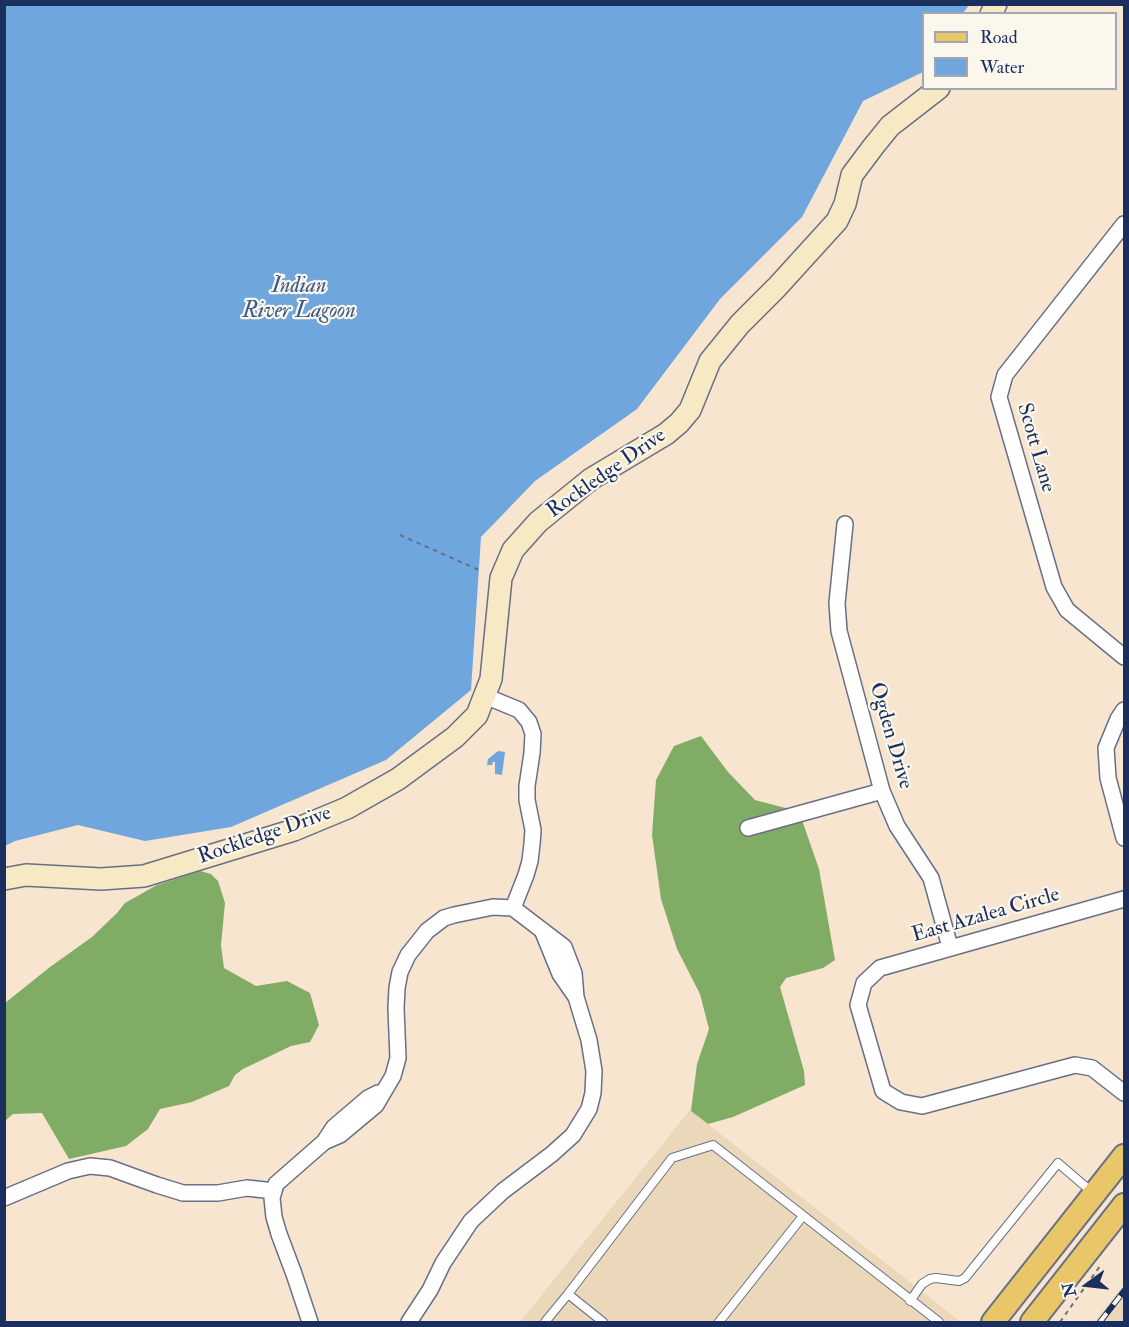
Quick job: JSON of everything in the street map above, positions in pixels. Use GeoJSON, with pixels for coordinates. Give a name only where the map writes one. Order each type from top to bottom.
{"type":"FeatureCollection","features":[{"type":"Feature","properties":{"kind":"main road"},"geometry":{"type":"LineString","coordinates":[[993,1323],[1125,1156]]}},
{"type":"Feature","properties":{"kind":"main road"},"geometry":{"type":"LineString","coordinates":[[1032,1323],[1125,1205]]}},
{"type":"Feature","properties":{"kind":"street","name":"Rockledge Drive"},"geometry":{"type":"LineString","coordinates":[[4,879],[26,875],[101,879],[144,876],[294,830],[347,808],[398,779],[455,737],[477,715],[491,679],[501,579],[513,550],[538,522],[591,479],[666,434],[679,423],[690,410],[710,361],[741,324],[837,221],[845,204],[852,175],[873,147],[890,126],[936,90]]}},
{"type":"Feature","properties":{"kind":"street","name":"Scott Lane"},"geometry":{"type":"LineString","coordinates":[[1125,224],[1005,375],[999,398],[1054,587],[1068,610],[1125,657]]}},
{"type":"Feature","properties":{"kind":"street","name":"Ogden Drive"},"geometry":{"type":"LineString","coordinates":[[845,524],[837,603],[839,631],[882,791],[897,826],[931,878],[950,947]]}},
{"type":"Feature","properties":{"kind":"street"},"geometry":{"type":"LineString","coordinates":[[485,696],[519,710],[529,722],[533,734],[527,786],[532,844],[526,875],[513,908]]}},
{"type":"Feature","properties":{"kind":"street"},"geometry":{"type":"LineString","coordinates":[[1125,710],[1118,719],[1106,748],[1108,778],[1125,838]]}},
{"type":"Feature","properties":{"kind":"street"},"geometry":{"type":"LineString","coordinates":[[748,828],[882,791]]}},
{"type":"Feature","properties":{"kind":"street","name":"East Azalea Circle"},"geometry":{"type":"LineString","coordinates":[[1125,899],[880,968],[864,983],[858,1005],[883,1091],[901,1102],[922,1106],[1075,1065],[1092,1068],[1125,1093]]}},
{"type":"Feature","properties":{"kind":"street"},"geometry":{"type":"LineString","coordinates":[[310,1323],[274,1217],[272,1198],[276,1184],[324,1142],[334,1126],[368,1098],[383,1091],[393,1076],[398,1058],[396,1008],[400,972],[408,955],[427,931],[444,918],[493,907],[513,908],[564,947],[574,973],[576,997],[589,1040],[594,1071],[593,1093],[589,1109],[580,1125],[566,1141],[503,1191],[471,1221],[443,1263],[410,1323]]}},
{"type":"Feature","properties":{"kind":"street"},"geometry":{"type":"LineString","coordinates":[[4,1198],[68,1172],[90,1166],[110,1168],[183,1193],[218,1193],[247,1188],[274,1191]]}},
{"type":"Feature","properties":{"kind":"lane"},"geometry":{"type":"LineString","coordinates":[[545,1323],[672,1158],[712,1144],[934,1321]]}},
{"type":"Feature","properties":{"kind":"lane"},"geometry":{"type":"LineString","coordinates":[[910,1300],[922,1284],[930,1279],[959,1281],[965,1278],[1058,1163],[1095,1194]]}},
{"type":"Feature","properties":{"kind":"lane"},"geometry":{"type":"LineString","coordinates":[[719,1323],[803,1216]]}},
{"type":"Feature","properties":{"kind":"lane"},"geometry":{"type":"LineString","coordinates":[[568,1294],[603,1323]]}},
{"type":"Feature","properties":{"kind":"path"},"geometry":{"type":"LineString","coordinates":[[400,535],[481,571]]}},
{"type":"Feature","properties":{"kind":"path"},"geometry":{"type":"LineString","coordinates":[[1060,1323],[1105,1258]]}},
{"type":"Feature","properties":{"kind":"shaded area"},"geometry":{"type":"Polygon","coordinates":[[[690,1110],[961,1322],[520,1322],[690,1110]]]}},
{"type":"Feature","properties":{"kind":"shaded area"},"geometry":{"type":"Polygon","coordinates":[[[1124,1284],[1124,1322],[1094,1322],[1124,1284]]]}},
{"type":"Feature","properties":{"kind":"green space"},"geometry":{"type":"Polygon","coordinates":[[[701,736],[728,772],[755,800],[793,810],[740,824],[743,836],[802,820],[819,869],[835,960],[823,968],[786,978],[780,987],[804,1071],[805,1085],[733,1117],[708,1124],[691,1111],[697,1064],[709,1029],[700,994],[677,949],[661,899],[652,835],[656,780],[674,746],[701,736]]]}},
{"type":"Feature","properties":{"kind":"green space"},"geometry":{"type":"Polygon","coordinates":[[[200,871],[211,874],[218,881],[225,903],[221,945],[224,968],[256,986],[287,981],[310,993],[319,1025],[310,1042],[291,1046],[243,1069],[235,1075],[229,1086],[192,1102],[160,1109],[148,1129],[126,1146],[69,1159],[42,1113],[13,1114],[5,1121],[5,1003],[92,937],[125,903],[157,885],[200,871]]]}},
{"type":"Feature","properties":{"kind":"water","name":"Indian River Lagoon"},"geometry":{"type":"Polygon","coordinates":[[[5,4],[969,4],[964,12],[922,12],[922,72],[863,101],[802,217],[720,299],[637,409],[535,481],[481,537],[471,690],[386,760],[231,827],[145,841],[78,825],[15,841],[5,846],[5,4]]]}},
{"type":"Feature","properties":{"kind":"water"},"geometry":{"type":"Polygon","coordinates":[[[498,751],[505,752],[502,775],[495,774],[495,762],[487,765],[488,759],[498,751]]]}},
{"type":"Feature","properties":{"kind":"railway"},"geometry":{"type":"LineString","coordinates":[[1100,1322],[1124,1291]]}}]}
